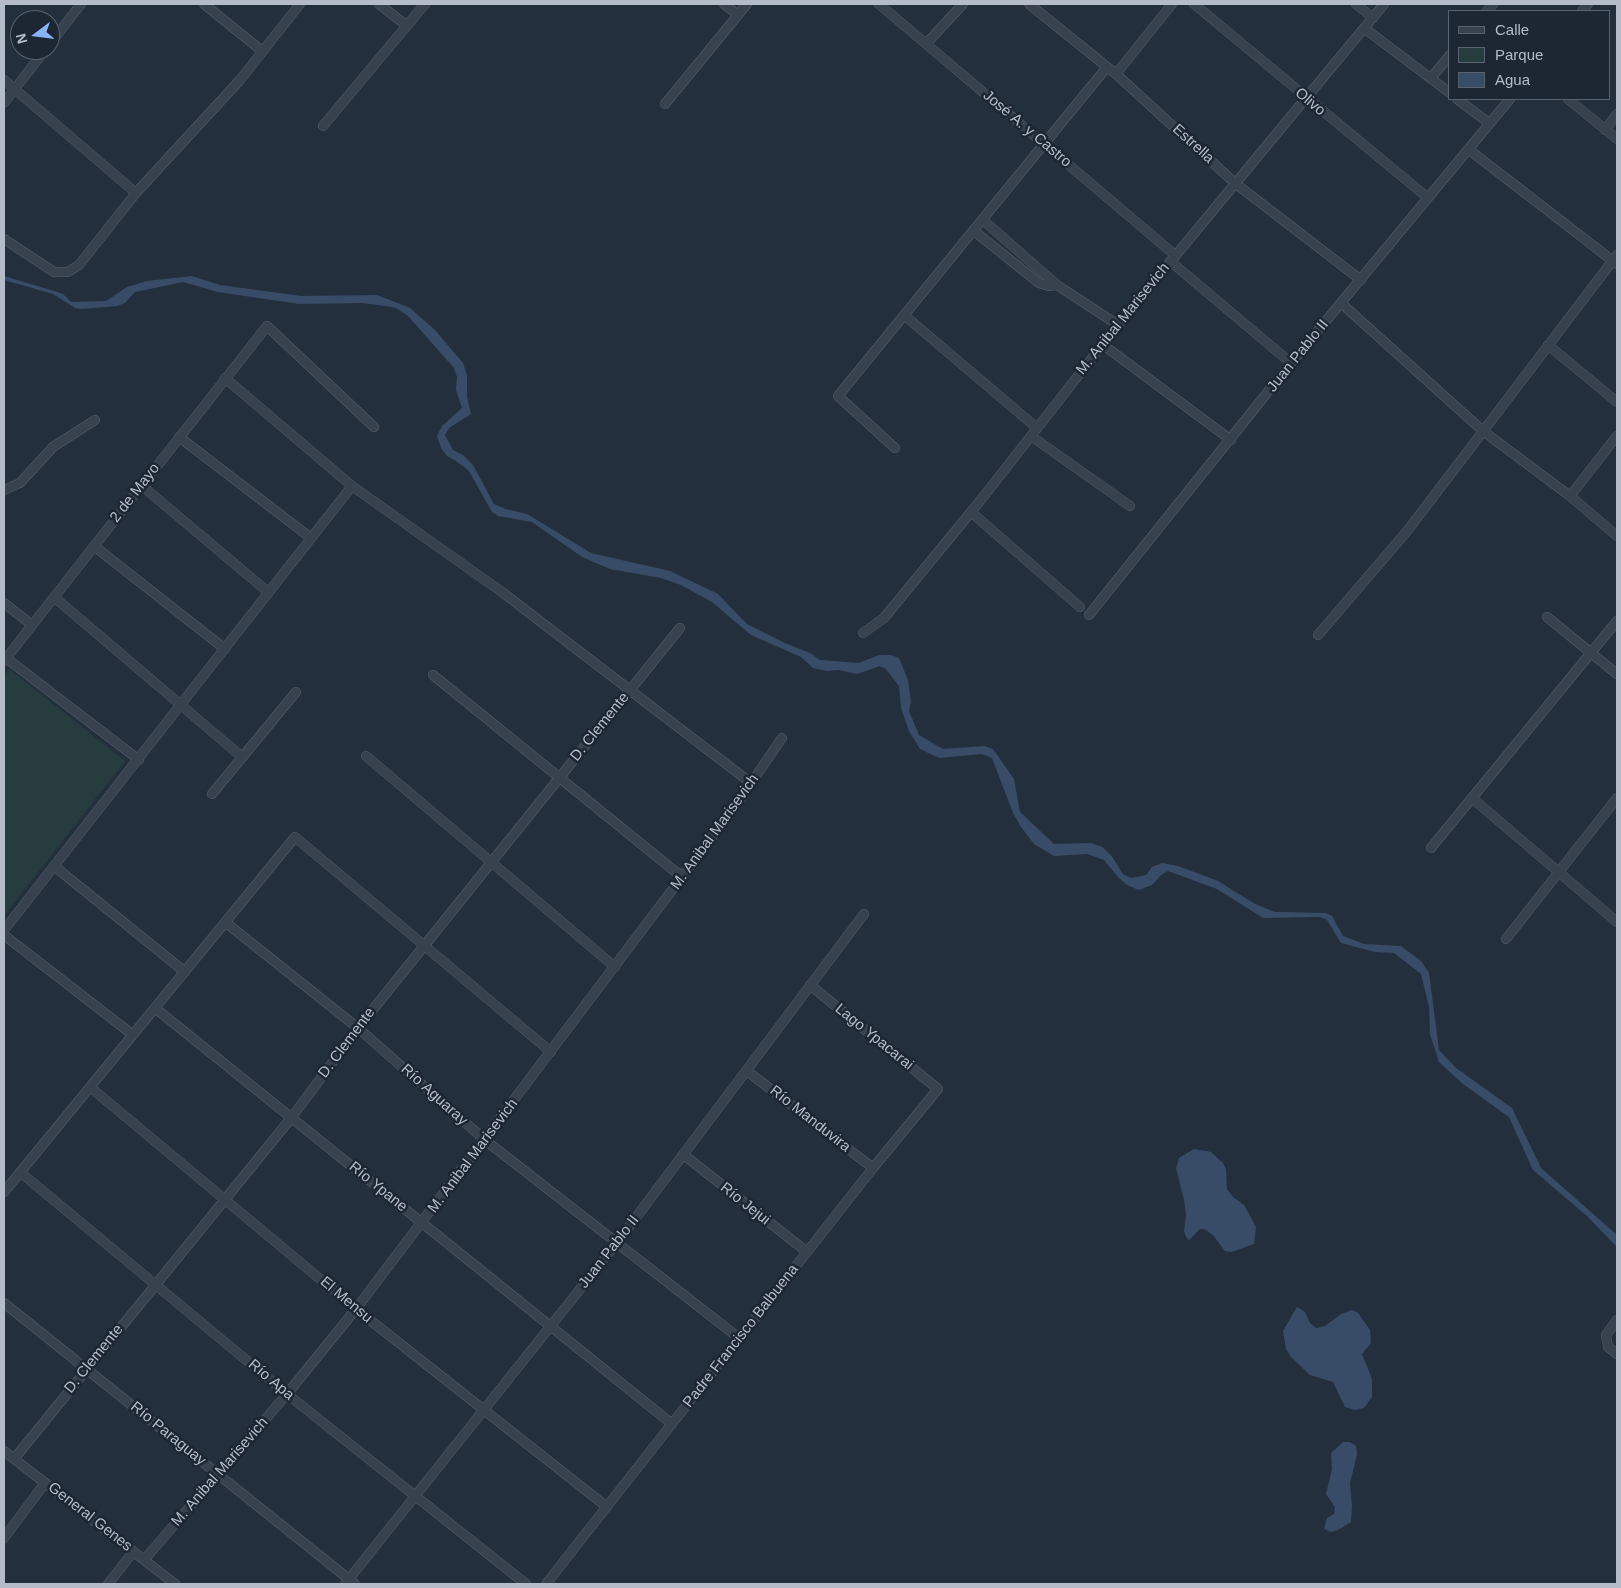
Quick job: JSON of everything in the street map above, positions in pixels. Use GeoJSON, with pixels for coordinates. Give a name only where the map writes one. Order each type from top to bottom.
{"type":"FeatureCollection","features":[{"type":"Feature","properties":{"kind":"street"},"geometry":{"type":"LineString","coordinates":[[60,31],[81,4]]}},
{"type":"Feature","properties":{"kind":"street"},"geometry":{"type":"LineString","coordinates":[[204,4],[262,51]]}},
{"type":"Feature","properties":{"kind":"street"},"geometry":{"type":"LineString","coordinates":[[4,239],[54,272],[68,272],[79,265],[134,195],[240,80],[300,4]]}},
{"type":"Feature","properties":{"kind":"street"},"geometry":{"type":"LineString","coordinates":[[379,4],[407,26]]}},
{"type":"Feature","properties":{"kind":"street"},"geometry":{"type":"LineString","coordinates":[[323,126],[424,4]]}},
{"type":"Feature","properties":{"kind":"street"},"geometry":{"type":"LineString","coordinates":[[724,4],[738,15]]}},
{"type":"Feature","properties":{"kind":"street"},"geometry":{"type":"LineString","coordinates":[[664,104],[747,4]]}},
{"type":"Feature","properties":{"kind":"street","name":"José A. y Castro"},"geometry":{"type":"LineString","coordinates":[[879,4],[1045,142],[1290,363]]}},
{"type":"Feature","properties":{"kind":"street"},"geometry":{"type":"LineString","coordinates":[[926,44],[962,4]]}},
{"type":"Feature","properties":{"kind":"street","name":"Estrella"},"geometry":{"type":"LineString","coordinates":[[1029,4],[1116,74],[1236,184],[1360,280]]}},
{"type":"Feature","properties":{"kind":"street"},"geometry":{"type":"LineString","coordinates":[[1116,74],[1172,4]]}},
{"type":"Feature","properties":{"kind":"street","name":"Olivo"},"geometry":{"type":"LineString","coordinates":[[1194,4],[1428,198]]}},
{"type":"Feature","properties":{"kind":"street"},"geometry":{"type":"LineString","coordinates":[[1356,4],[1373,18]]}},
{"type":"Feature","properties":{"kind":"street","name":"M. Anibal Marisevich"},"geometry":{"type":"LineString","coordinates":[[863,633],[884,618],[971,512],[1102,344],[1172,258],[1236,184],[1384,4]]}},
{"type":"Feature","properties":{"kind":"street"},"geometry":{"type":"LineString","coordinates":[[1364,28],[1448,92]]}},
{"type":"Feature","properties":{"kind":"street"},"geometry":{"type":"LineString","coordinates":[[1430,78],[1448,57]]}},
{"type":"Feature","properties":{"kind":"street"},"geometry":{"type":"LineString","coordinates":[[4,103],[37,60]]}},
{"type":"Feature","properties":{"kind":"street"},"geometry":{"type":"LineString","coordinates":[[895,448],[838,396],[1107,67]]}},
{"type":"Feature","properties":{"kind":"street"},"geometry":{"type":"LineString","coordinates":[[4,80],[136,193],[134,195]]}},
{"type":"Feature","properties":{"kind":"street"},"geometry":{"type":"LineString","coordinates":[[1459,100],[1489,123]]}},
{"type":"Feature","properties":{"kind":"street","name":"Juan Pablo II"},"geometry":{"type":"LineString","coordinates":[[1088,615],[1231,440],[1290,363],[1509,100]]}},
{"type":"Feature","properties":{"kind":"street"},"geometry":{"type":"LineString","coordinates":[[1569,100],[1617,139]]}},
{"type":"Feature","properties":{"kind":"street"},"geometry":{"type":"LineString","coordinates":[[1605,130],[1617,114]]}},
{"type":"Feature","properties":{"kind":"street"},"geometry":{"type":"LineString","coordinates":[[1318,635],[1408,530],[1548,345],[1616,260],[1468,149]]}},
{"type":"Feature","properties":{"kind":"street"},"geometry":{"type":"LineString","coordinates":[[983,220],[1058,285],[1118,325]]}},
{"type":"Feature","properties":{"kind":"street"},"geometry":{"type":"LineString","coordinates":[[974,231],[1039,283],[1048,286],[1058,285]]}},
{"type":"Feature","properties":{"kind":"street"},"geometry":{"type":"LineString","coordinates":[[1341,303],[1483,431],[1570,496],[1617,536]]}},
{"type":"Feature","properties":{"kind":"street"},"geometry":{"type":"LineString","coordinates":[[904,315],[1037,428]]}},
{"type":"Feature","properties":{"kind":"street","name":"2 de Mayo"},"geometry":{"type":"LineString","coordinates":[[5,660],[267,326],[374,427]]}},
{"type":"Feature","properties":{"kind":"street"},"geometry":{"type":"LineString","coordinates":[[1102,344],[1231,440]]}},
{"type":"Feature","properties":{"kind":"street"},"geometry":{"type":"LineString","coordinates":[[1548,345],[1617,402]]}},
{"type":"Feature","properties":{"kind":"street"},"geometry":{"type":"LineString","coordinates":[[225,378],[352,486],[502,592],[751,783]]}},
{"type":"Feature","properties":{"kind":"street"},"geometry":{"type":"LineString","coordinates":[[4,490],[20,483],[52,448],[95,420]]}},
{"type":"Feature","properties":{"kind":"street"},"geometry":{"type":"LineString","coordinates":[[1031,436],[1130,506]]}},
{"type":"Feature","properties":{"kind":"street"},"geometry":{"type":"LineString","coordinates":[[1570,496],[1617,436]]}},
{"type":"Feature","properties":{"kind":"street"},"geometry":{"type":"LineString","coordinates":[[179,437],[311,538]]}},
{"type":"Feature","properties":{"kind":"street"},"geometry":{"type":"LineString","coordinates":[[141,485],[268,592]]}},
{"type":"Feature","properties":{"kind":"street"},"geometry":{"type":"LineString","coordinates":[[4,930],[182,706],[268,592],[352,486]]}},
{"type":"Feature","properties":{"kind":"street"},"geometry":{"type":"LineString","coordinates":[[971,512],[1080,607]]}},
{"type":"Feature","properties":{"kind":"street"},"geometry":{"type":"LineString","coordinates":[[94,546],[225,649]]}},
{"type":"Feature","properties":{"kind":"street"},"geometry":{"type":"LineString","coordinates":[[54,597],[242,757]]}},
{"type":"Feature","properties":{"kind":"street"},"geometry":{"type":"LineString","coordinates":[[4,603],[32,625]]}},
{"type":"Feature","properties":{"kind":"street"},"geometry":{"type":"LineString","coordinates":[[1547,617],[1617,674]]}},
{"type":"Feature","properties":{"kind":"street"},"geometry":{"type":"LineString","coordinates":[[1431,848],[1617,621]]}},
{"type":"Feature","properties":{"kind":"street","name":"D. Clemente"},"geometry":{"type":"LineString","coordinates":[[14,1459],[225,1197],[292,1117],[358,1028],[680,628]]}},
{"type":"Feature","properties":{"kind":"street"},"geometry":{"type":"LineString","coordinates":[[5,660],[139,760]]}},
{"type":"Feature","properties":{"kind":"street"},"geometry":{"type":"LineString","coordinates":[[433,675],[682,877]]}},
{"type":"Feature","properties":{"kind":"street"},"geometry":{"type":"LineString","coordinates":[[212,794],[296,692]]}},
{"type":"Feature","properties":{"kind":"street","name":"M. Anibal Marisevich"},"geometry":{"type":"LineString","coordinates":[[144,1560],[287,1394],[356,1309],[615,967],[782,738]]}},
{"type":"Feature","properties":{"kind":"street"},"geometry":{"type":"LineString","coordinates":[[366,756],[615,967]]}},
{"type":"Feature","properties":{"kind":"street"},"geometry":{"type":"LineString","coordinates":[[1472,798],[1617,922]]}},
{"type":"Feature","properties":{"kind":"street"},"geometry":{"type":"LineString","coordinates":[[1506,940],[1617,798]]}},
{"type":"Feature","properties":{"kind":"street"},"geometry":{"type":"LineString","coordinates":[[4,1192],[295,837],[551,1052]]}},
{"type":"Feature","properties":{"kind":"street"},"geometry":{"type":"LineString","coordinates":[[54,866],[185,972]]}},
{"type":"Feature","properties":{"kind":"street","name":"Juan Pablo II"},"geometry":{"type":"LineString","coordinates":[[350,1583],[483,1410],[616,1244],[864,914]]}},
{"type":"Feature","properties":{"kind":"street","name":"Río Aguaray"},"geometry":{"type":"LineString","coordinates":[[225,922],[358,1028],[485,1140],[738,1338]]}},
{"type":"Feature","properties":{"kind":"street"},"geometry":{"type":"LineString","coordinates":[[4,935],[133,1035]]}},
{"type":"Feature","properties":{"kind":"street","name":"Lago Ypacarai"},"geometry":{"type":"LineString","coordinates":[[810,985],[938,1089]]}},
{"type":"Feature","properties":{"kind":"street","name":"Río Ypane"},"geometry":{"type":"LineString","coordinates":[[155,1008],[672,1424]]}},
{"type":"Feature","properties":{"kind":"street","name":"Río Manduvira"},"geometry":{"type":"LineString","coordinates":[[747,1070],[872,1168]]}},
{"type":"Feature","properties":{"kind":"street","name":"El Mensu"},"geometry":{"type":"LineString","coordinates":[[90,1087],[225,1197],[356,1309],[607,1507]]}},
{"type":"Feature","properties":{"kind":"street","name":"Padre Francisco Balbuena"},"geometry":{"type":"LineString","coordinates":[[546,1584],[872,1168],[938,1089]]}},
{"type":"Feature","properties":{"kind":"street","name":"Río Jejui"},"geometry":{"type":"LineString","coordinates":[[684,1155],[807,1252]]}},
{"type":"Feature","properties":{"kind":"street","name":"Río Apa"},"geometry":{"type":"LineString","coordinates":[[20,1172],[156,1283],[287,1394],[526,1584]]}},
{"type":"Feature","properties":{"kind":"street","name":"Río Paraguay"},"geometry":{"type":"LineString","coordinates":[[4,1304],[87,1368],[350,1583]]}},
{"type":"Feature","properties":{"kind":"street"},"geometry":{"type":"LineString","coordinates":[[1617,1320],[1606,1335],[1608,1347],[1617,1354]]}},
{"type":"Feature","properties":{"kind":"street","name":"General Genes"},"geometry":{"type":"LineString","coordinates":[[4,1451],[175,1584]]}},
{"type":"Feature","properties":{"kind":"street"},"geometry":{"type":"LineString","coordinates":[[4,1538],[45,1483]]}},
{"type":"Feature","properties":{"kind":"street"},"geometry":{"type":"LineString","coordinates":[[108,1584],[133,1552]]}},
{"type":"Feature","properties":{"kind":"green space"},"geometry":{"type":"Polygon","coordinates":[[[9,669],[125,761],[4,916],[4,676],[9,669]]]}},
{"type":"Feature","properties":{"kind":"water"},"geometry":{"type":"Polygon","coordinates":[[[4,276],[63,294],[71,302],[106,301],[127,287],[147,281],[192,276],[220,285],[301,296],[377,295],[410,308],[435,330],[463,363],[467,375],[467,397],[471,414],[449,428],[445,435],[453,450],[463,455],[473,465],[494,504],[527,514],[591,553],[670,571],[693,582],[718,594],[747,624],[810,653],[820,660],[859,663],[879,655],[891,655],[899,658],[908,680],[911,702],[909,711],[919,735],[943,749],[984,746],[993,749],[1014,779],[1020,812],[1054,844],[1091,843],[1102,847],[1111,855],[1123,874],[1131,878],[1146,875],[1152,867],[1162,863],[1178,866],[1218,881],[1255,904],[1275,912],[1326,913],[1332,916],[1343,936],[1364,944],[1401,946],[1421,961],[1429,973],[1439,1050],[1456,1068],[1512,1108],[1541,1168],[1617,1235],[1617,1247],[1587,1216],[1533,1170],[1509,1117],[1463,1084],[1439,1062],[1430,1034],[1429,1007],[1421,974],[1394,953],[1375,952],[1341,943],[1327,920],[1320,917],[1263,918],[1217,889],[1168,871],[1161,875],[1152,885],[1139,890],[1127,885],[1104,860],[1087,854],[1054,856],[1034,844],[1021,827],[1013,813],[992,758],[982,754],[939,758],[920,749],[909,731],[901,708],[899,686],[886,669],[880,666],[857,674],[839,670],[827,671],[813,668],[801,657],[751,635],[712,602],[681,585],[661,578],[610,569],[582,557],[532,522],[498,516],[492,512],[466,466],[447,456],[441,448],[437,436],[442,426],[462,408],[456,390],[457,377],[454,368],[408,316],[396,308],[362,303],[299,304],[218,292],[183,282],[135,292],[125,303],[117,306],[81,309],[75,308],[53,294],[4,280],[4,276]]]}},
{"type":"Feature","properties":{"kind":"water"},"geometry":{"type":"Polygon","coordinates":[[[1194,1149],[1211,1152],[1223,1163],[1226,1169],[1227,1189],[1233,1197],[1244,1205],[1256,1227],[1254,1244],[1232,1252],[1225,1251],[1213,1235],[1204,1229],[1200,1229],[1189,1240],[1186,1237],[1184,1231],[1186,1215],[1184,1200],[1176,1168],[1179,1158],[1194,1149]]]}},
{"type":"Feature","properties":{"kind":"water"},"geometry":{"type":"Polygon","coordinates":[[[1297,1307],[1305,1312],[1310,1323],[1316,1328],[1325,1326],[1341,1314],[1352,1310],[1358,1313],[1370,1330],[1371,1343],[1362,1354],[1372,1379],[1372,1397],[1364,1408],[1355,1410],[1345,1407],[1333,1382],[1310,1375],[1291,1357],[1286,1349],[1283,1331],[1297,1307]]]}},
{"type":"Feature","properties":{"kind":"water"},"geometry":{"type":"Polygon","coordinates":[[[1343,1442],[1350,1442],[1356,1446],[1357,1454],[1350,1483],[1351,1522],[1331,1532],[1324,1529],[1327,1518],[1334,1514],[1335,1507],[1326,1494],[1332,1469],[1331,1453],[1343,1442]]]}},
{"type":"Feature","properties":{"kind":"waterway"},"geometry":{"type":"LineString","coordinates":[[458,461],[470,470]]}}]}
